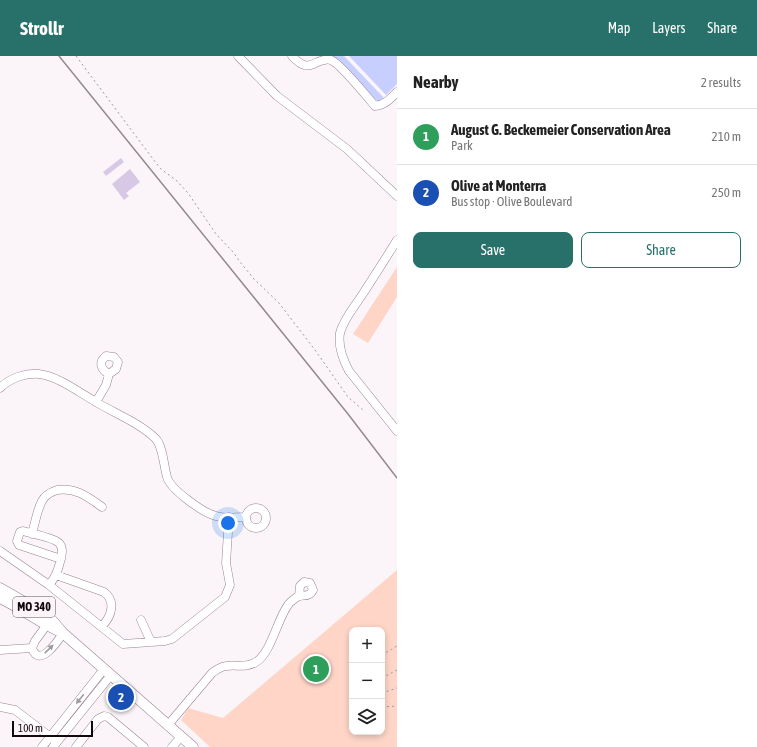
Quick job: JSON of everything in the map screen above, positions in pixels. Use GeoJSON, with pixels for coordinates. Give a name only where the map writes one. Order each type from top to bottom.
{"type":"FeatureCollection","features":[{"type":"Feature","properties":{"kind":"main road","name":"MO 340"},"geometry":{"type":"LineString","coordinates":[[0,588],[52,619],[63,633],[193,747]]}},
{"type":"Feature","properties":{"kind":"main road","name":"MO 340"},"geometry":{"type":"LineString","coordinates":[[0,598],[46,626],[63,633]]}},
{"type":"Feature","properties":{"kind":"street"},"geometry":{"type":"LineString","coordinates":[[238,56],[277,96],[347,150],[397,196]]}},
{"type":"Feature","properties":{"kind":"street"},"geometry":{"type":"LineString","coordinates":[[292,56],[299,64],[307,65],[326,59],[333,60],[375,106],[381,106],[397,92]]}},
{"type":"Feature","properties":{"kind":"street"},"geometry":{"type":"LineString","coordinates":[[397,240],[348,317],[340,333],[340,340],[344,361],[349,371],[397,431]]}},
{"type":"Feature","properties":{"kind":"street"},"geometry":{"type":"LineString","coordinates":[[0,388],[8,380],[20,376],[39,374],[68,385],[141,427],[157,440],[163,457],[167,479],[178,493],[214,516],[246,517]]}},
{"type":"Feature","properties":{"kind":"street"},"geometry":{"type":"LineString","coordinates":[[96,402],[106,385],[109,374]]}},
{"type":"Feature","properties":{"kind":"street"},"geometry":{"type":"LineString","coordinates":[[32,534],[42,500],[51,492],[62,489],[74,490],[87,496],[102,507]]}},
{"type":"Feature","properties":{"kind":"street"},"geometry":{"type":"LineString","coordinates":[[0,551],[49,585],[123,644],[165,641],[172,639],[225,597],[230,585],[226,563],[229,517]]}},
{"type":"Feature","properties":{"kind":"street"},"geometry":{"type":"LineString","coordinates":[[49,585],[56,575],[61,559],[62,548],[59,543],[54,540],[20,532],[18,543],[61,559]]}},
{"type":"Feature","properties":{"kind":"street"},"geometry":{"type":"LineString","coordinates":[[56,575],[107,594],[112,602],[112,607],[108,619],[102,626]]}},
{"type":"Feature","properties":{"kind":"street"},"geometry":{"type":"LineString","coordinates":[[168,725],[206,680],[221,667],[232,665],[244,667],[258,661],[270,643],[288,606],[299,596]]}},
{"type":"Feature","properties":{"kind":"street"},"geometry":{"type":"LineString","coordinates":[[141,620],[151,642]]}},
{"type":"Feature","properties":{"kind":"street"},"geometry":{"type":"LineString","coordinates":[[32,648],[35,641],[46,626]]}},
{"type":"Feature","properties":{"kind":"street"},"geometry":{"type":"LineString","coordinates":[[32,648],[38,655],[44,655],[50,650],[63,633]]}},
{"type":"Feature","properties":{"kind":"street"},"geometry":{"type":"LineString","coordinates":[[0,650],[32,648]]}},
{"type":"Feature","properties":{"kind":"street"},"geometry":{"type":"LineString","coordinates":[[42,747],[50,736],[108,672]]}},
{"type":"Feature","properties":{"kind":"street"},"geometry":{"type":"LineString","coordinates":[[0,707],[15,710],[50,736],[55,744],[108,672]]}},
{"type":"Feature","properties":{"kind":"street"},"geometry":{"type":"LineString","coordinates":[[76,747],[98,719],[104,716],[108,717],[144,747]]}},
{"type":"Feature","properties":{"kind":"street"},"geometry":{"type":"LineString","coordinates":[[172,747],[181,737]]}},
{"type":"Feature","properties":{"kind":"path"},"geometry":{"type":"LineString","coordinates":[[76,56],[153,159],[188,193],[216,234],[233,252],[254,279],[279,303],[315,350],[348,397],[363,410]]}},
{"type":"Feature","properties":{"kind":"path"},"geometry":{"type":"LineString","coordinates":[[385,652],[397,646]]}},
{"type":"Feature","properties":{"kind":"path"},"geometry":{"type":"LineString","coordinates":[[385,676],[397,670]]}},
{"type":"Feature","properties":{"kind":"path"},"geometry":{"type":"LineString","coordinates":[[385,692],[397,688]]}},
{"type":"Feature","properties":{"kind":"path"},"geometry":{"type":"LineString","coordinates":[[385,707],[397,706]]}},
{"type":"Feature","properties":{"kind":"shaded area"},"geometry":{"type":"Polygon","coordinates":[[[397,267],[397,297],[368,343],[353,334],[397,267]]]}},
{"type":"Feature","properties":{"kind":"shaded area"},"geometry":{"type":"Polygon","coordinates":[[[397,570],[397,747],[210,747],[181,720],[188,708],[223,718],[397,570]]]}},
{"type":"Feature","properties":{"kind":"water"},"geometry":{"type":"Polygon","coordinates":[[[333,56],[344,56],[385,99],[380,104],[333,56]]]}},
{"type":"Feature","properties":{"kind":"water"},"geometry":{"type":"Polygon","coordinates":[[[349,56],[397,56],[397,84],[386,95],[349,56]]]}},
{"type":"Feature","properties":{"kind":"building"},"geometry":{"type":"Polygon","coordinates":[[[121,158],[124,162],[106,176],[103,172],[121,158]]]}},
{"type":"Feature","properties":{"kind":"building"},"geometry":{"type":"Polygon","coordinates":[[[130,169],[140,182],[126,193],[129,196],[124,200],[112,184],[130,169]]]}},
{"type":"Feature","properties":{"kind":"railway"},"geometry":{"type":"LineString","coordinates":[[59,56],[348,414],[397,478]]}},
{"type":"Feature","properties":{"kind":"place","name":"August G. Beckemeier Conservation Area"},"geometry":{"type":"Point","coordinates":[316,669]}},
{"type":"Feature","properties":{"kind":"place","name":"Olive at Monterra"},"geometry":{"type":"Point","coordinates":[121,697]}}]}
